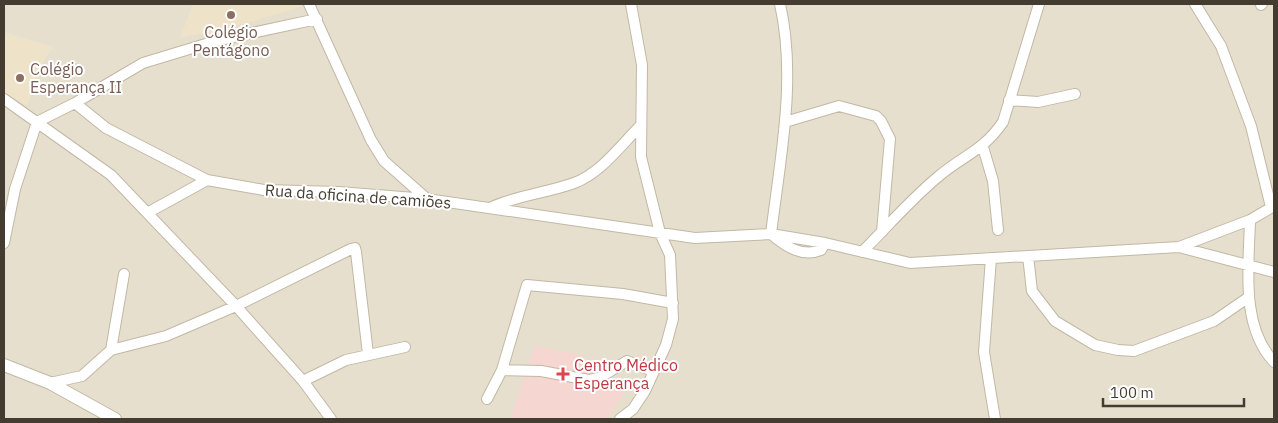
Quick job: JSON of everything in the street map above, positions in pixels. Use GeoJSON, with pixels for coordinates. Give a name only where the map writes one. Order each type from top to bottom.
{"type":"FeatureCollection","features":[{"type":"Feature","properties":{"kind":"street"},"geometry":{"type":"LineString","coordinates":[[310,4],[379,154],[384,161],[428,199]]}},
{"type":"Feature","properties":{"kind":"street"},"geometry":{"type":"LineString","coordinates":[[620,419],[633,409],[645,391],[666,345],[673,319],[670,255],[660,232],[641,157],[642,66],[631,4]]}},
{"type":"Feature","properties":{"kind":"street"},"geometry":{"type":"LineString","coordinates":[[780,4],[785,28],[785,122],[771,234],[825,243],[910,263],[1179,247],[1274,272]]}},
{"type":"Feature","properties":{"kind":"street"},"geometry":{"type":"LineString","coordinates":[[862,252],[900,211],[940,174],[983,147],[992,139],[1003,122],[1039,4]]}},
{"type":"Feature","properties":{"kind":"street"},"geometry":{"type":"LineString","coordinates":[[1179,247],[1250,220],[1273,206],[1251,126],[1220,46],[1195,4]]}},
{"type":"Feature","properties":{"kind":"street"},"geometry":{"type":"LineString","coordinates":[[4,243],[15,189],[37,122],[75,104],[143,63],[219,40],[317,19]]}},
{"type":"Feature","properties":{"kind":"street"},"geometry":{"type":"LineString","coordinates":[[1009,100],[1038,102],[1075,94]]}},
{"type":"Feature","properties":{"kind":"street"},"geometry":{"type":"LineString","coordinates":[[4,99],[111,175],[149,212],[303,381],[331,419]]}},
{"type":"Feature","properties":{"kind":"street","name":"Rua da oficina de camiões"},"geometry":{"type":"LineString","coordinates":[[75,104],[106,128],[207,180],[264,190],[339,192],[428,199],[695,238],[771,234]]}},
{"type":"Feature","properties":{"kind":"street"},"geometry":{"type":"LineString","coordinates":[[785,122],[838,106],[876,116],[890,140],[882,232]]}},
{"type":"Feature","properties":{"kind":"street"},"geometry":{"type":"LineString","coordinates":[[491,207],[510,199],[575,183],[589,175],[609,158],[641,125]]}},
{"type":"Feature","properties":{"kind":"street"},"geometry":{"type":"LineString","coordinates":[[983,147],[993,181],[998,230]]}},
{"type":"Feature","properties":{"kind":"street"},"geometry":{"type":"LineString","coordinates":[[149,212],[207,180]]}},
{"type":"Feature","properties":{"kind":"street"},"geometry":{"type":"LineString","coordinates":[[1250,220],[1249,297],[1255,324],[1273,361],[1274,373]]}},
{"type":"Feature","properties":{"kind":"street"},"geometry":{"type":"LineString","coordinates":[[50,383],[82,376],[111,350],[166,336],[236,306],[355,248],[368,354]]}},
{"type":"Feature","properties":{"kind":"street"},"geometry":{"type":"LineString","coordinates":[[1028,256],[1032,291],[1055,321],[1095,345],[1118,350],[1134,351],[1214,321],[1249,297]]}},
{"type":"Feature","properties":{"kind":"street"},"geometry":{"type":"LineString","coordinates":[[991,258],[984,352],[995,419]]}},
{"type":"Feature","properties":{"kind":"street"},"geometry":{"type":"LineString","coordinates":[[111,350],[124,274]]}},
{"type":"Feature","properties":{"kind":"street"},"geometry":{"type":"LineString","coordinates":[[487,399],[502,370],[513,338],[527,285],[623,294],[673,304]]}},
{"type":"Feature","properties":{"kind":"street"},"geometry":{"type":"LineString","coordinates":[[303,381],[346,360],[405,347]]}},
{"type":"Feature","properties":{"kind":"street"},"geometry":{"type":"LineString","coordinates":[[502,370],[541,371],[589,380],[601,377],[627,361],[653,371]]}},
{"type":"Feature","properties":{"kind":"street"},"geometry":{"type":"LineString","coordinates":[[4,365],[50,383],[115,419]]}},
{"type":"Feature","properties":{"kind":"shaded area"},"geometry":{"type":"Polygon","coordinates":[[[4,4],[1274,4],[1274,419],[4,419],[4,4]]]}},
{"type":"Feature","properties":{"kind":"shaded area","name":"Colégio Pentágono"},"geometry":{"type":"Polygon","coordinates":[[[193,4],[306,5],[240,25],[180,38],[193,4]]]}},
{"type":"Feature","properties":{"kind":"shaded area","name":"Colégio Esperança II"},"geometry":{"type":"Polygon","coordinates":[[[4,32],[53,47],[42,63],[27,106],[4,92],[4,32]]]}},
{"type":"Feature","properties":{"kind":"shaded area","name":"Centro Médico Esperança"},"geometry":{"type":"Polygon","coordinates":[[[535,346],[578,354],[624,393],[606,419],[510,419],[535,346]]]}},
{"type":"Feature","properties":{"kind":"place","name":"Colégio Pentágono"},"geometry":{"type":"Point","coordinates":[231,15]}},
{"type":"Feature","properties":{"kind":"place","name":"Colégio Esperança II"},"geometry":{"type":"Point","coordinates":[20,78]}},
{"type":"Feature","properties":{"kind":"place","name":"Centro Médico Esperança"},"geometry":{"type":"Point","coordinates":[563,374]}}]}
